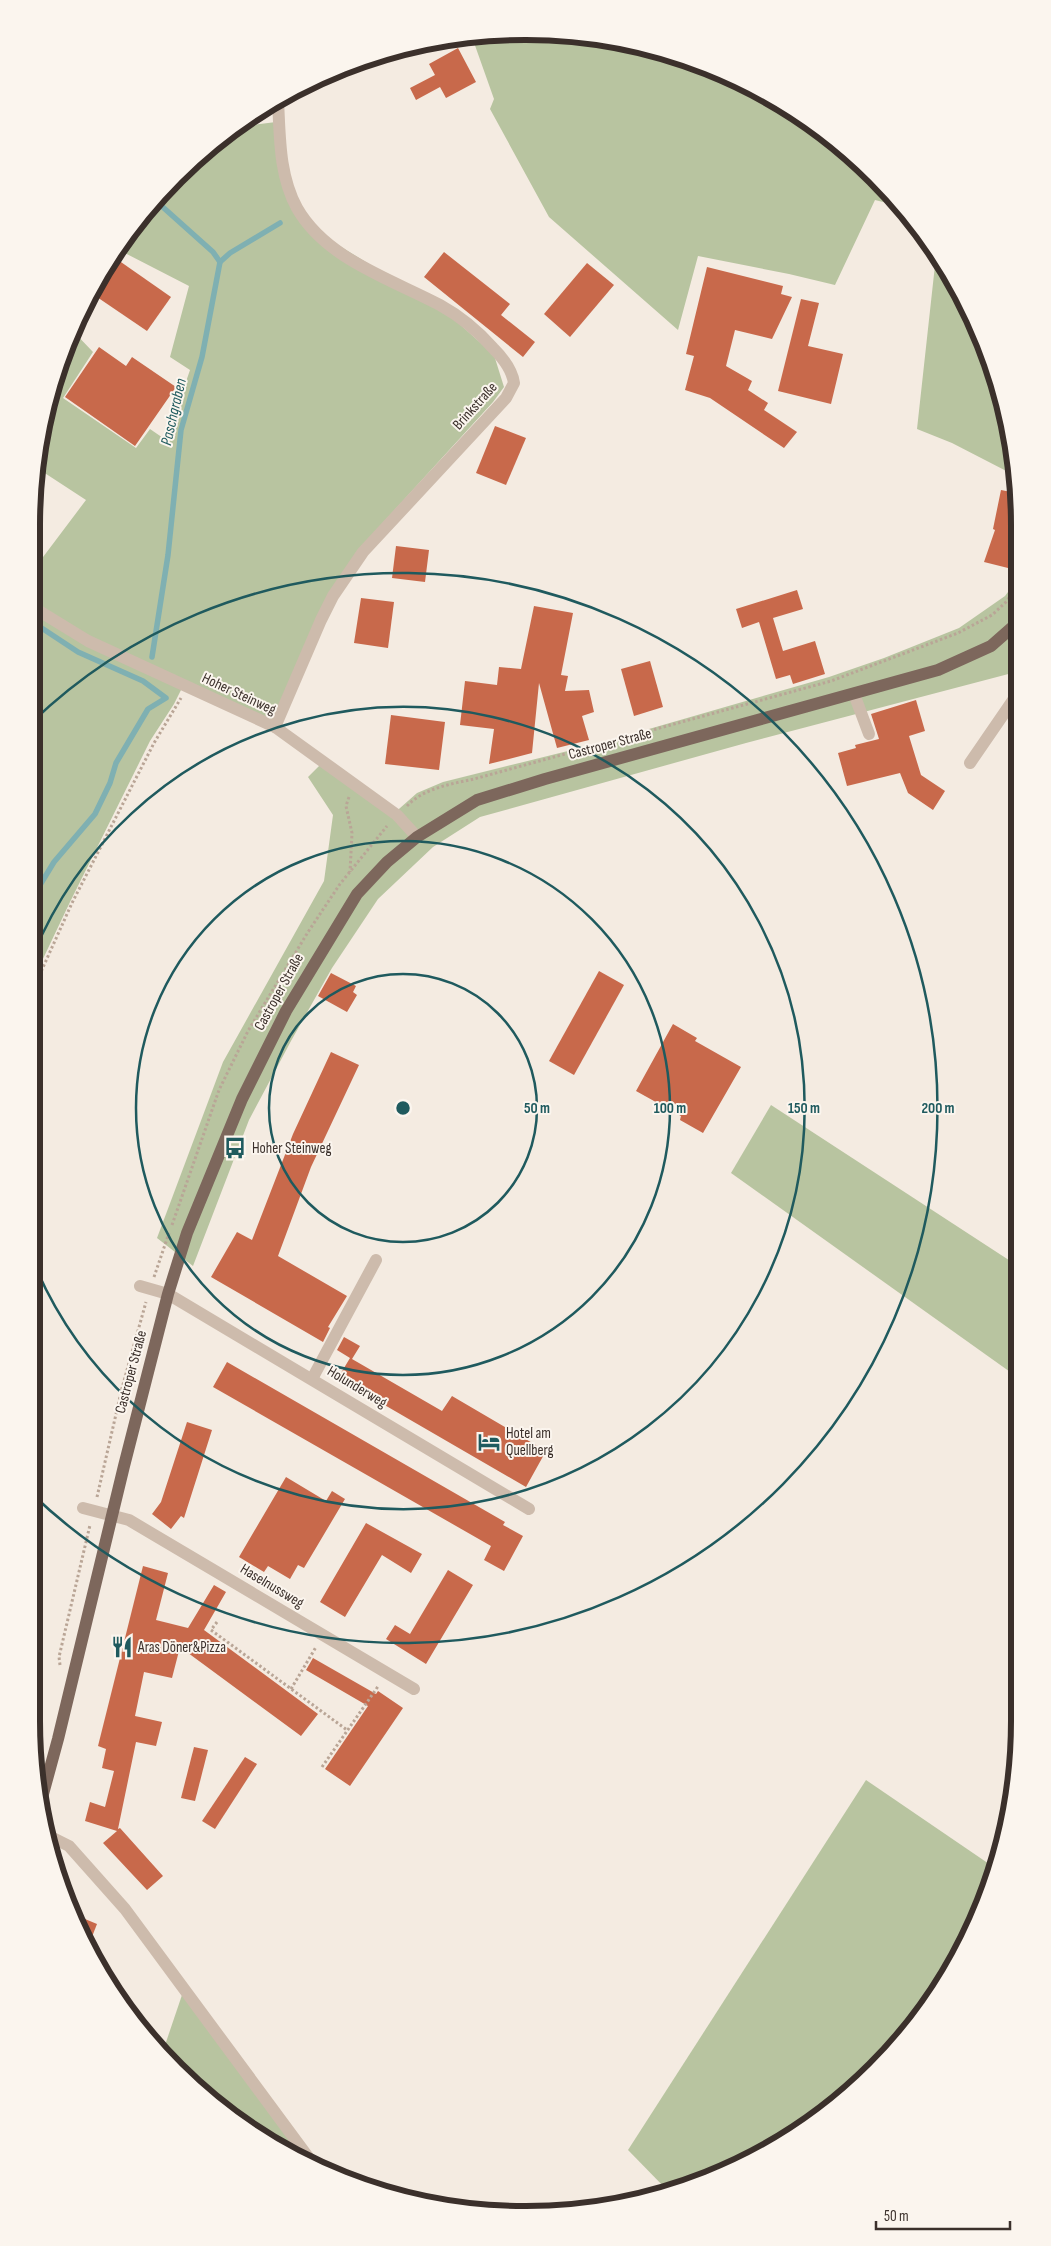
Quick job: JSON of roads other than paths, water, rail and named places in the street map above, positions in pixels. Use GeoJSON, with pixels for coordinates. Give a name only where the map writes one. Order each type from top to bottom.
{"type":"FeatureCollection","features":[{"type":"Feature","properties":{"kind":"main road","name":"Castroper Straße"},"geometry":{"type":"LineString","coordinates":[[45,1788],[168,1294],[187,1233],[242,1099],[286,1011],[357,894],[387,862],[417,837],[477,800],[545,779],[938,670],[992,646],[1011,629]]}},
{"type":"Feature","properties":{"kind":"street","name":"Brinkstraße"},"geometry":{"type":"LineString","coordinates":[[275,728],[320,620],[332,596],[348,572],[400,510],[506,398],[514,383],[510,368],[475,330],[441,306],[353,260],[337,250],[313,229],[298,208],[286,182],[281,157],[278,108]]}},
{"type":"Feature","properties":{"kind":"street","name":"Hoher Steinweg"},"geometry":{"type":"LineString","coordinates":[[40,612],[88,641],[275,728],[397,815],[417,837]]}},
{"type":"Feature","properties":{"kind":"street"},"geometry":{"type":"LineString","coordinates":[[854,694],[869,734]]}},
{"type":"Feature","properties":{"kind":"street"},"geometry":{"type":"LineString","coordinates":[[970,763],[1011,703]]}},
{"type":"Feature","properties":{"kind":"street"},"geometry":{"type":"LineString","coordinates":[[312,1380],[376,1260]]}},
{"type":"Feature","properties":{"kind":"street","name":"Holunderweg"},"geometry":{"type":"LineString","coordinates":[[145,1287],[168,1294],[529,1508]]}},
{"type":"Feature","properties":{"kind":"street","name":"Haselnussweg"},"geometry":{"type":"LineString","coordinates":[[88,1510],[129,1520],[414,1689]]}},
{"type":"Feature","properties":{"kind":"street"},"geometry":{"type":"LineString","coordinates":[[55,1839],[69,1846],[125,1909],[305,2153]]}},
{"type":"Feature","properties":{"kind":"waterway","name":"Paschgraben"},"geometry":{"type":"LineString","coordinates":[[152,657],[168,555],[181,430],[202,357],[220,262],[213,252],[160,205]]}},
{"type":"Feature","properties":{"kind":"waterway"},"geometry":{"type":"LineString","coordinates":[[220,262],[230,253],[280,223]]}},
{"type":"Feature","properties":{"kind":"waterway","name":"Paschgraben"},"geometry":{"type":"LineString","coordinates":[[40,627],[78,652],[143,681],[166,698],[148,709],[116,763],[110,783],[95,814],[54,862],[40,885]]}},
{"type":"Feature","properties":{"kind":"place","name":"Hoher Steinweg"},"geometry":{"type":"Point","coordinates":[235,1148]}},
{"type":"Feature","properties":{"kind":"place","name":"Hotel am Quellberg"},"geometry":{"type":"Point","coordinates":[489,1442]}},
{"type":"Feature","properties":{"kind":"place","name":"Aras Döner&Pizza"},"geometry":{"type":"Point","coordinates":[122,1647]}}]}
